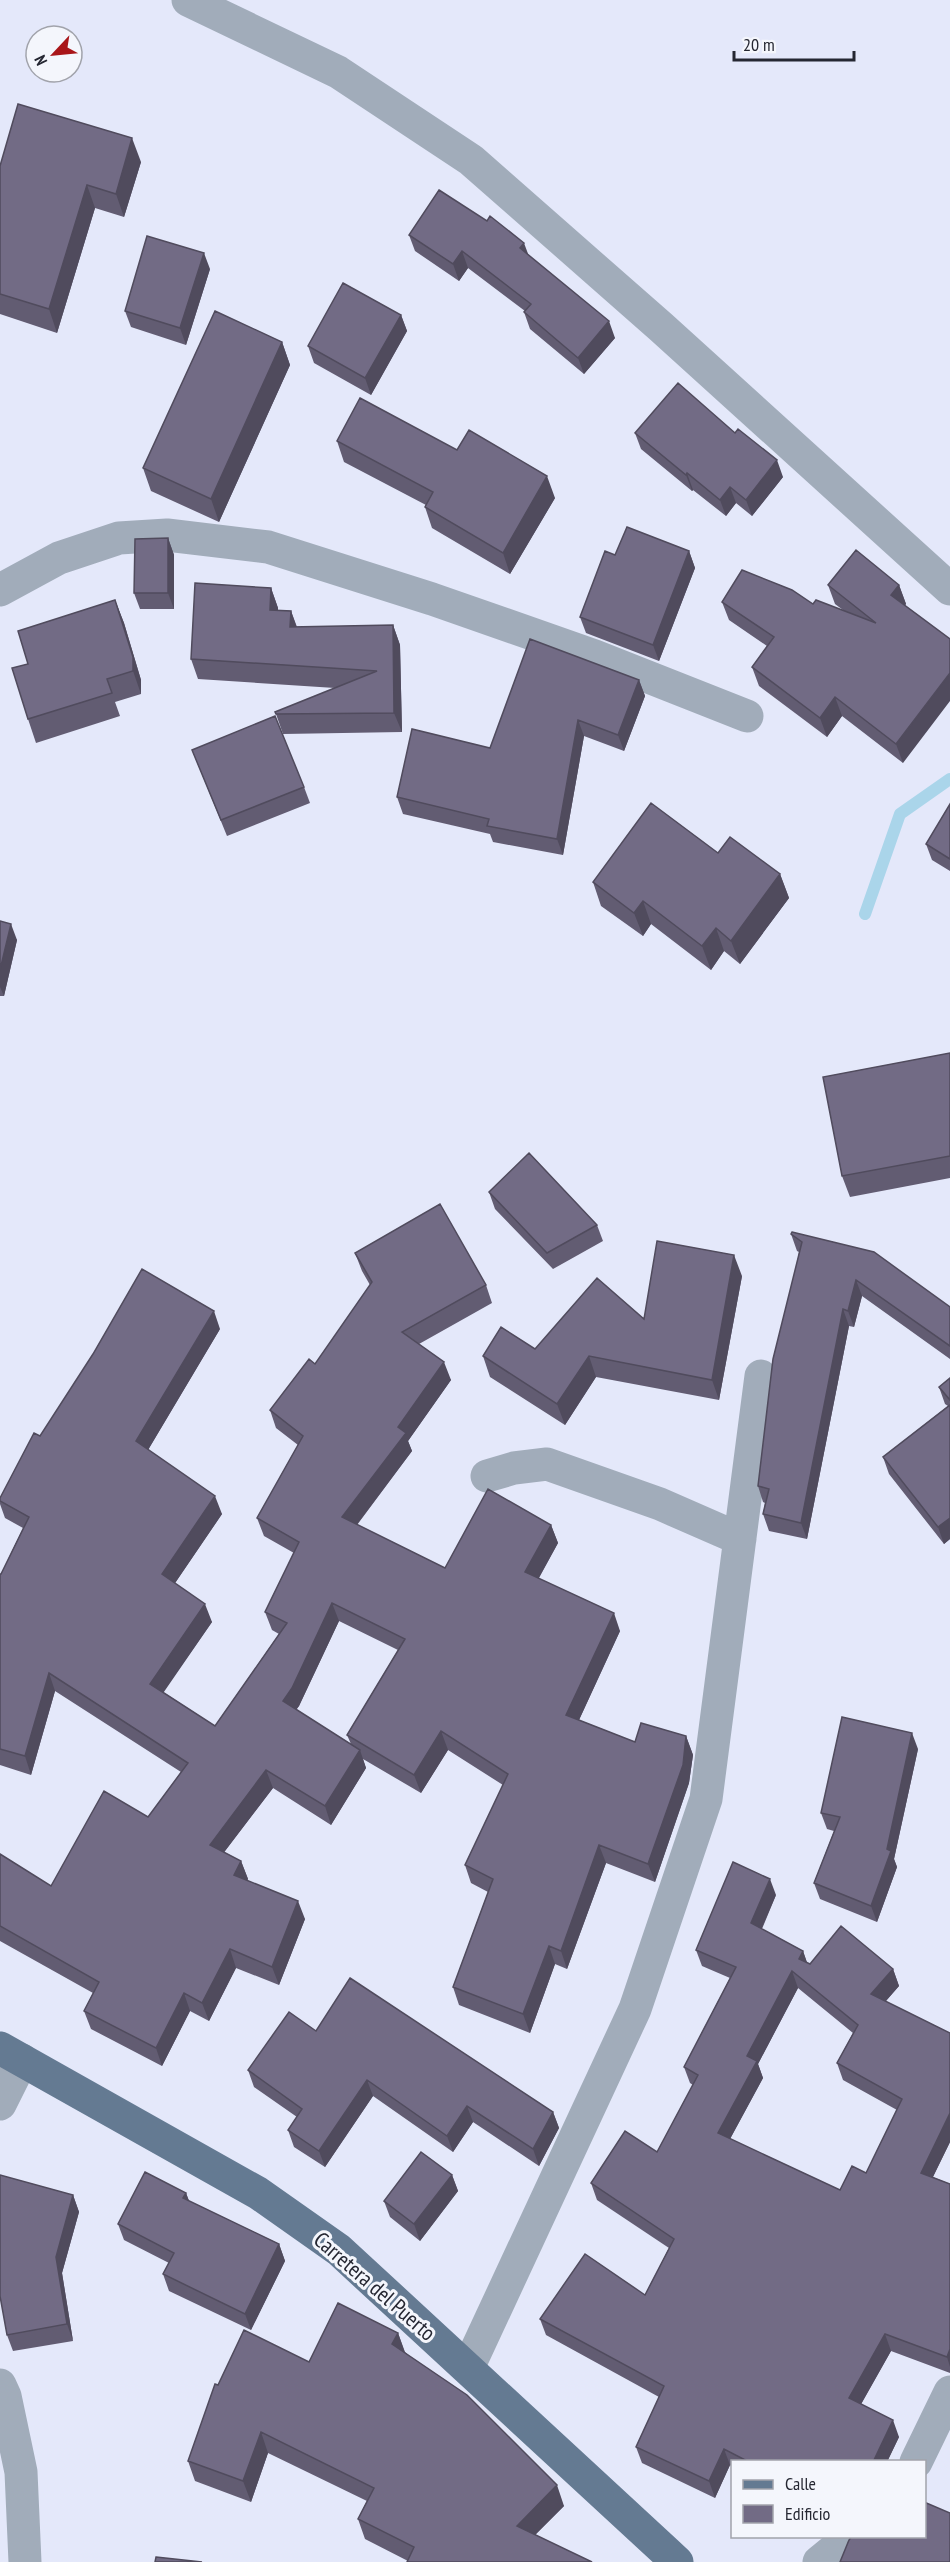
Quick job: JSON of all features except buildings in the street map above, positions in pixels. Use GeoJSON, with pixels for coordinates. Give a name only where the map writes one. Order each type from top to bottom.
{"type":"FeatureCollection","features":[{"type":"Feature","properties":{"kind":"main road","name":"Carretera del Puerto"},"geometry":{"type":"LineString","coordinates":[[11,2054],[258,2193],[339,2250],[677,2562]]}},
{"type":"Feature","properties":{"kind":"street"},"geometry":{"type":"LineString","coordinates":[[188,0],[338,72],[471,160],[661,327],[950,589]]}},
{"type":"Feature","properties":{"kind":"street"},"geometry":{"type":"LineString","coordinates":[[0,591],[59,558],[119,538],[167,535],[268,547],[432,599],[595,656],[747,716]]}},
{"type":"Feature","properties":{"kind":"street"},"geometry":{"type":"LineString","coordinates":[[468,2368],[635,2009],[706,1799],[761,1376]]}},
{"type":"Feature","properties":{"kind":"street"},"geometry":{"type":"LineString","coordinates":[[487,1476],[513,1468],[547,1464],[660,1504],[740,1539]]}},
{"type":"Feature","properties":{"kind":"street"},"geometry":{"type":"LineString","coordinates":[[0,2104],[11,2054]]}},
{"type":"Feature","properties":{"kind":"street"},"geometry":{"type":"LineString","coordinates":[[0,2385],[5,2396],[21,2472],[27,2554],[25,2562]]}},
{"type":"Feature","properties":{"kind":"street"},"geometry":{"type":"LineString","coordinates":[[917,2460],[950,2392]]}},
{"type":"Feature","properties":{"kind":"street"},"geometry":{"type":"LineString","coordinates":[[819,2562],[849,2538]]}},
{"type":"Feature","properties":{"kind":"waterway"},"geometry":{"type":"LineString","coordinates":[[865,914],[900,814],[950,779]]}}]}
